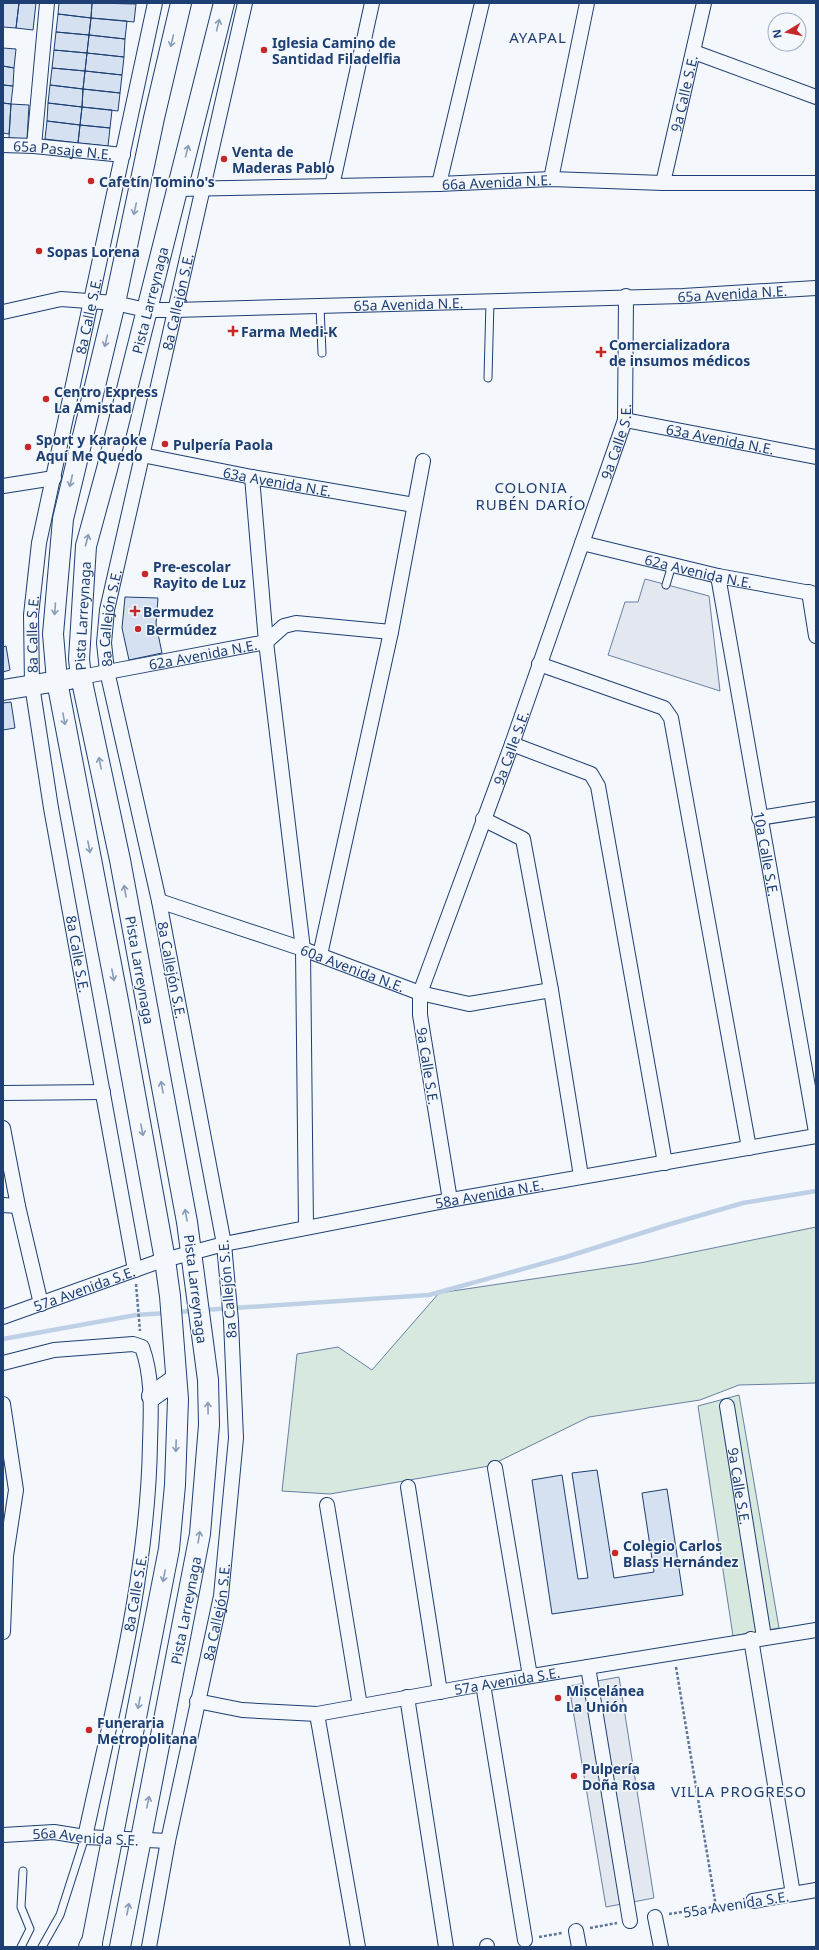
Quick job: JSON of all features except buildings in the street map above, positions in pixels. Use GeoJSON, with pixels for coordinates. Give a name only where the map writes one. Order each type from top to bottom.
{"type":"FeatureCollection","features":[{"type":"Feature","properties":{"kind":"main road","name":"Pista Larreynaga"},"geometry":{"type":"LineString","coordinates":[[91,1946],[169,1549],[175,1485],[178,1400],[170,1296],[165,1260],[119,1006],[57,681],[53,634],[63,519],[115,303],[154,118],[181,3]]}},
{"type":"Feature","properties":{"kind":"main road","name":"Pista Larreynaga"},"geometry":{"type":"LineString","coordinates":[[120,1947],[200,1534],[209,1425],[208,1380],[192,1253],[120,860],[81,677],[79,644],[86,546],[107,469],[224,3]]}},
{"type":"Feature","properties":{"kind":"main road"},"geometry":{"type":"LineString","coordinates":[[3,690],[81,677]]}},
{"type":"Feature","properties":{"kind":"main road"},"geometry":{"type":"LineString","coordinates":[[152,1396],[176,1379]]}},
{"type":"Feature","properties":{"kind":"street"},"geometry":{"type":"LineString","coordinates":[[34,146],[47,3]]}},
{"type":"Feature","properties":{"kind":"street","name":"8a Calle S.E."},"geometry":{"type":"LineString","coordinates":[[135,1270],[51,808],[32,685],[31,615],[39,543],[155,3]]}},
{"type":"Feature","properties":{"kind":"street","name":"8a Callejón S.E."},"geometry":{"type":"LineString","coordinates":[[149,1947],[168,1841],[197,1701],[221,1596],[236,1438],[231,1321],[224,1244],[159,901],[107,671],[104,643],[107,610],[245,3]]}},
{"type":"Feature","properties":{"kind":"street"},"geometry":{"type":"LineString","coordinates":[[332,186],[372,3]]}},
{"type":"Feature","properties":{"kind":"street"},"geometry":{"type":"LineString","coordinates":[[439,184],[482,3]]}},
{"type":"Feature","properties":{"kind":"street"},"geometry":{"type":"LineString","coordinates":[[552,180],[586,3]]}},
{"type":"Feature","properties":{"kind":"street","name":"9a Calle S.E."},"geometry":{"type":"LineString","coordinates":[[663,183],[704,3]]}},
{"type":"Feature","properties":{"kind":"street"},"geometry":{"type":"LineString","coordinates":[[694,52],[816,97]]}},
{"type":"Feature","properties":{"kind":"street","name":"65a Pasaje N.E."},"geometry":{"type":"LineString","coordinates":[[3,144],[123,155]]}},
{"type":"Feature","properties":{"kind":"street","name":"66a Avenida N.E."},"geometry":{"type":"LineString","coordinates":[[178,189],[439,184],[552,180],[663,183],[816,183]]}},
{"type":"Feature","properties":{"kind":"street","name":"65a Avenida N.E."},"geometry":{"type":"LineString","coordinates":[[3,312],[61,299],[91,300],[115,303],[146,310],[174,310],[320,307],[626,296],[683,296],[816,288]]}},
{"type":"Feature","properties":{"kind":"street","name":"9a Calle S.E."},"geometry":{"type":"LineString","coordinates":[[450,1200],[420,1016],[420,992],[512,744],[625,420],[626,296]]}},
{"type":"Feature","properties":{"kind":"street","name":"63a Avenida N.E."},"geometry":{"type":"LineString","coordinates":[[625,420],[816,457]]}},
{"type":"Feature","properties":{"kind":"street","name":"63a Avenida N.E."},"geometry":{"type":"LineString","coordinates":[[142,455],[252,477],[414,505]]}},
{"type":"Feature","properties":{"kind":"street"},"geometry":{"type":"LineString","coordinates":[[320,955],[390,632],[423,461]]}},
{"type":"Feature","properties":{"kind":"street"},"geometry":{"type":"LineString","coordinates":[[252,477],[266,642],[303,949],[306,1227]]}},
{"type":"Feature","properties":{"kind":"street"},"geometry":{"type":"LineString","coordinates":[[3,486],[54,478]]}},
{"type":"Feature","properties":{"kind":"street","name":"62a Avenida N.E."},"geometry":{"type":"LineString","coordinates":[[582,543],[718,576],[812,593]]}},
{"type":"Feature","properties":{"kind":"street","name":"10a Calle S.E."},"geometry":{"type":"LineString","coordinates":[[718,576],[759,818],[816,1132]]}},
{"type":"Feature","properties":{"kind":"street"},"geometry":{"type":"LineString","coordinates":[[812,593],[816,636]]}},
{"type":"Feature","properties":{"kind":"street","name":"62a Avenida N.E."},"geometry":{"type":"LineString","coordinates":[[81,677],[266,642],[284,626],[296,623],[390,632]]}},
{"type":"Feature","properties":{"kind":"street"},"geometry":{"type":"LineString","coordinates":[[539,664],[664,708],[672,721],[749,1148]]}},
{"type":"Feature","properties":{"kind":"street"},"geometry":{"type":"LineString","coordinates":[[512,744],[591,774],[598,786],[665,1163]]}},
{"type":"Feature","properties":{"kind":"street"},"geometry":{"type":"LineString","coordinates":[[759,818],[816,809]]}},
{"type":"Feature","properties":{"kind":"street"},"geometry":{"type":"LineString","coordinates":[[483,819],[523,839],[552,990],[581,1176]]}},
{"type":"Feature","properties":{"kind":"street","name":"60a Avenida N.E."},"geometry":{"type":"LineString","coordinates":[[159,901],[303,949],[420,992],[469,1004],[552,990]]}},
{"type":"Feature","properties":{"kind":"street"},"geometry":{"type":"LineString","coordinates":[[3,1093],[103,1092]]}},
{"type":"Feature","properties":{"kind":"street"},"geometry":{"type":"LineString","coordinates":[[3,1128],[18,1206],[41,1304]]}},
{"type":"Feature","properties":{"kind":"street","name":"58a Avenida N.E."},"geometry":{"type":"LineString","coordinates":[[165,1260],[224,1244],[306,1227],[581,1176],[665,1163],[816,1136]]}},
{"type":"Feature","properties":{"kind":"street"},"geometry":{"type":"LineString","coordinates":[[3,1205],[18,1206]]}},
{"type":"Feature","properties":{"kind":"street","name":"57a Avenida S.E."},"geometry":{"type":"LineString","coordinates":[[3,1317],[165,1260]]}},
{"type":"Feature","properties":{"kind":"street","name":"8a Calle S.E."},"geometry":{"type":"LineString","coordinates":[[3,1363],[54,1350],[133,1344],[142,1347],[152,1396],[150,1474],[142,1561],[85,1837]]}},
{"type":"Feature","properties":{"kind":"street"},"geometry":{"type":"LineString","coordinates":[[3,1404],[16,1490],[7,1527],[3,1632]]}},
{"type":"Feature","properties":{"kind":"street","name":"9a Calle S.E."},"geometry":{"type":"LineString","coordinates":[[727,1406],[793,1894]]}},
{"type":"Feature","properties":{"kind":"street"},"geometry":{"type":"LineString","coordinates":[[495,1468],[530,1676]]}},
{"type":"Feature","properties":{"kind":"street"},"geometry":{"type":"LineString","coordinates":[[408,1487],[440,1692]]}},
{"type":"Feature","properties":{"kind":"street"},"geometry":{"type":"LineString","coordinates":[[326,1505],[360,1706]]}},
{"type":"Feature","properties":{"kind":"street","name":"57a Avenida S.E."},"geometry":{"type":"LineString","coordinates":[[197,1701],[242,1710],[317,1714],[530,1676],[758,1638],[816,1630]]}},
{"type":"Feature","properties":{"kind":"street"},"geometry":{"type":"LineString","coordinates":[[588,1667],[630,1921]]}},
{"type":"Feature","properties":{"kind":"street"},"geometry":{"type":"LineString","coordinates":[[483,1684],[526,1940]]}},
{"type":"Feature","properties":{"kind":"street"},"geometry":{"type":"LineString","coordinates":[[407,1698],[446,1947]]}},
{"type":"Feature","properties":{"kind":"street"},"geometry":{"type":"LineString","coordinates":[[317,1714],[358,1947]]}},
{"type":"Feature","properties":{"kind":"street","name":"56a Avenida S.E."},"geometry":{"type":"LineString","coordinates":[[3,1835],[54,1832],[85,1837],[168,1841]]}},
{"type":"Feature","properties":{"kind":"street","name":"55a Avenida S.E."},"geometry":{"type":"LineString","coordinates":[[753,1901],[816,1890]]}},
{"type":"Feature","properties":{"kind":"street"},"geometry":{"type":"LineString","coordinates":[[655,1917],[661,1947]]}},
{"type":"Feature","properties":{"kind":"street"},"geometry":{"type":"LineString","coordinates":[[576,1931],[579,1947]]}},
{"type":"Feature","properties":{"kind":"lane"},"geometry":{"type":"LineString","coordinates":[[488,378],[490,301]]}},
{"type":"Feature","properties":{"kind":"lane"},"geometry":{"type":"LineString","coordinates":[[320,307],[322,353]]}},
{"type":"Feature","properties":{"kind":"lane"},"geometry":{"type":"LineString","coordinates":[[666,585],[672,565]]}},
{"type":"Feature","properties":{"kind":"lane"},"geometry":{"type":"LineString","coordinates":[[42,1947],[60,1915],[85,1837]]}},
{"type":"Feature","properties":{"kind":"lane"},"geometry":{"type":"LineString","coordinates":[[21,1947],[30,1929],[21,1907],[23,1871]]}},
{"type":"Feature","properties":{"kind":"path"},"geometry":{"type":"LineString","coordinates":[[137,1299],[140,1329]]}},
{"type":"Feature","properties":{"kind":"path"},"geometry":{"type":"LineString","coordinates":[[673,1652],[716,1907]]}},
{"type":"Feature","properties":{"kind":"path","name":"55a Avenida S.E."},"geometry":{"type":"LineString","coordinates":[[655,1917],[753,1901]]}},
{"type":"Feature","properties":{"kind":"shaded area"},"geometry":{"type":"Polygon","coordinates":[[[645,579],[709,596],[720,691],[608,655],[625,602],[638,602],[645,579]]]}},
{"type":"Feature","properties":{"kind":"shaded area"},"geometry":{"type":"Polygon","coordinates":[[[816,1227],[816,1383],[739,1385],[700,1400],[589,1417],[489,1466],[330,1494],[282,1491],[297,1354],[338,1347],[372,1370],[439,1293],[640,1263],[816,1227]]]}},
{"type":"Feature","properties":{"kind":"shaded area"},"geometry":{"type":"Polygon","coordinates":[[[739,1395],[779,1628],[733,1636],[698,1406],[739,1395]]]}},
{"type":"Feature","properties":{"kind":"shaded area"},"geometry":{"type":"Polygon","coordinates":[[[619,1677],[654,1898],[606,1907],[569,1686],[619,1677]]]}},
{"type":"Feature","properties":{"kind":"waterway"},"geometry":{"type":"LineString","coordinates":[[204,1310],[429,1295],[566,1257],[743,1203],[816,1191]]}},
{"type":"Feature","properties":{"kind":"waterway"},"geometry":{"type":"LineString","coordinates":[[176,1312],[195,1311]]}},
{"type":"Feature","properties":{"kind":"waterway"},"geometry":{"type":"LineString","coordinates":[[3,1339],[136,1315],[167,1313]]}},
{"type":"Feature","properties":{"kind":"place","name":"Iglesia Camino de Santidad Filadelfia"},"geometry":{"type":"Point","coordinates":[264,50]}},
{"type":"Feature","properties":{"kind":"place","name":"Venta de Maderas Pablo"},"geometry":{"type":"Point","coordinates":[224,159]}},
{"type":"Feature","properties":{"kind":"place","name":"Cafetín Tomino's"},"geometry":{"type":"Point","coordinates":[91,181]}},
{"type":"Feature","properties":{"kind":"place","name":"Sopas Lorena"},"geometry":{"type":"Point","coordinates":[39,251]}},
{"type":"Feature","properties":{"kind":"place","name":"Farma Medi-K"},"geometry":{"type":"Point","coordinates":[233,331]}},
{"type":"Feature","properties":{"kind":"place","name":"Comercializadora de insumos médicos"},"geometry":{"type":"Point","coordinates":[601,352]}},
{"type":"Feature","properties":{"kind":"place","name":"Centro Express La Amistad"},"geometry":{"type":"Point","coordinates":[46,399]}},
{"type":"Feature","properties":{"kind":"place","name":"Pulpería Paola"},"geometry":{"type":"Point","coordinates":[165,444]}},
{"type":"Feature","properties":{"kind":"place","name":"Sport y Karaoke Aquí Me Quedo"},"geometry":{"type":"Point","coordinates":[28,447]}},
{"type":"Feature","properties":{"kind":"place","name":"Pre-escolar Rayito de Luz"},"geometry":{"type":"Point","coordinates":[145,574]}},
{"type":"Feature","properties":{"kind":"place","name":"Bermudez"},"geometry":{"type":"Point","coordinates":[135,611]}},
{"type":"Feature","properties":{"kind":"place","name":"Bermúdez"},"geometry":{"type":"Point","coordinates":[138,629]}},
{"type":"Feature","properties":{"kind":"place","name":"Colegio Carlos Blass Hernández"},"geometry":{"type":"Point","coordinates":[615,1553]}},
{"type":"Feature","properties":{"kind":"place","name":"Miscelánea La Unión"},"geometry":{"type":"Point","coordinates":[558,1698]}},
{"type":"Feature","properties":{"kind":"place","name":"Funeraria Metropolitana"},"geometry":{"type":"Point","coordinates":[89,1730]}},
{"type":"Feature","properties":{"kind":"place","name":"Pulpería Doña Rosa"},"geometry":{"type":"Point","coordinates":[574,1776]}},
{"type":"Feature","properties":{"kind":"district","name":"AYAPAL"},"geometry":{"type":"Point","coordinates":[538,37]}},
{"type":"Feature","properties":{"kind":"district","name":"COLONIA RUBÉN DARÍO"},"geometry":{"type":"Point","coordinates":[531,496]}},
{"type":"Feature","properties":{"kind":"district","name":"VILLA PROGRESO"},"geometry":{"type":"Point","coordinates":[739,1791]}}]}
